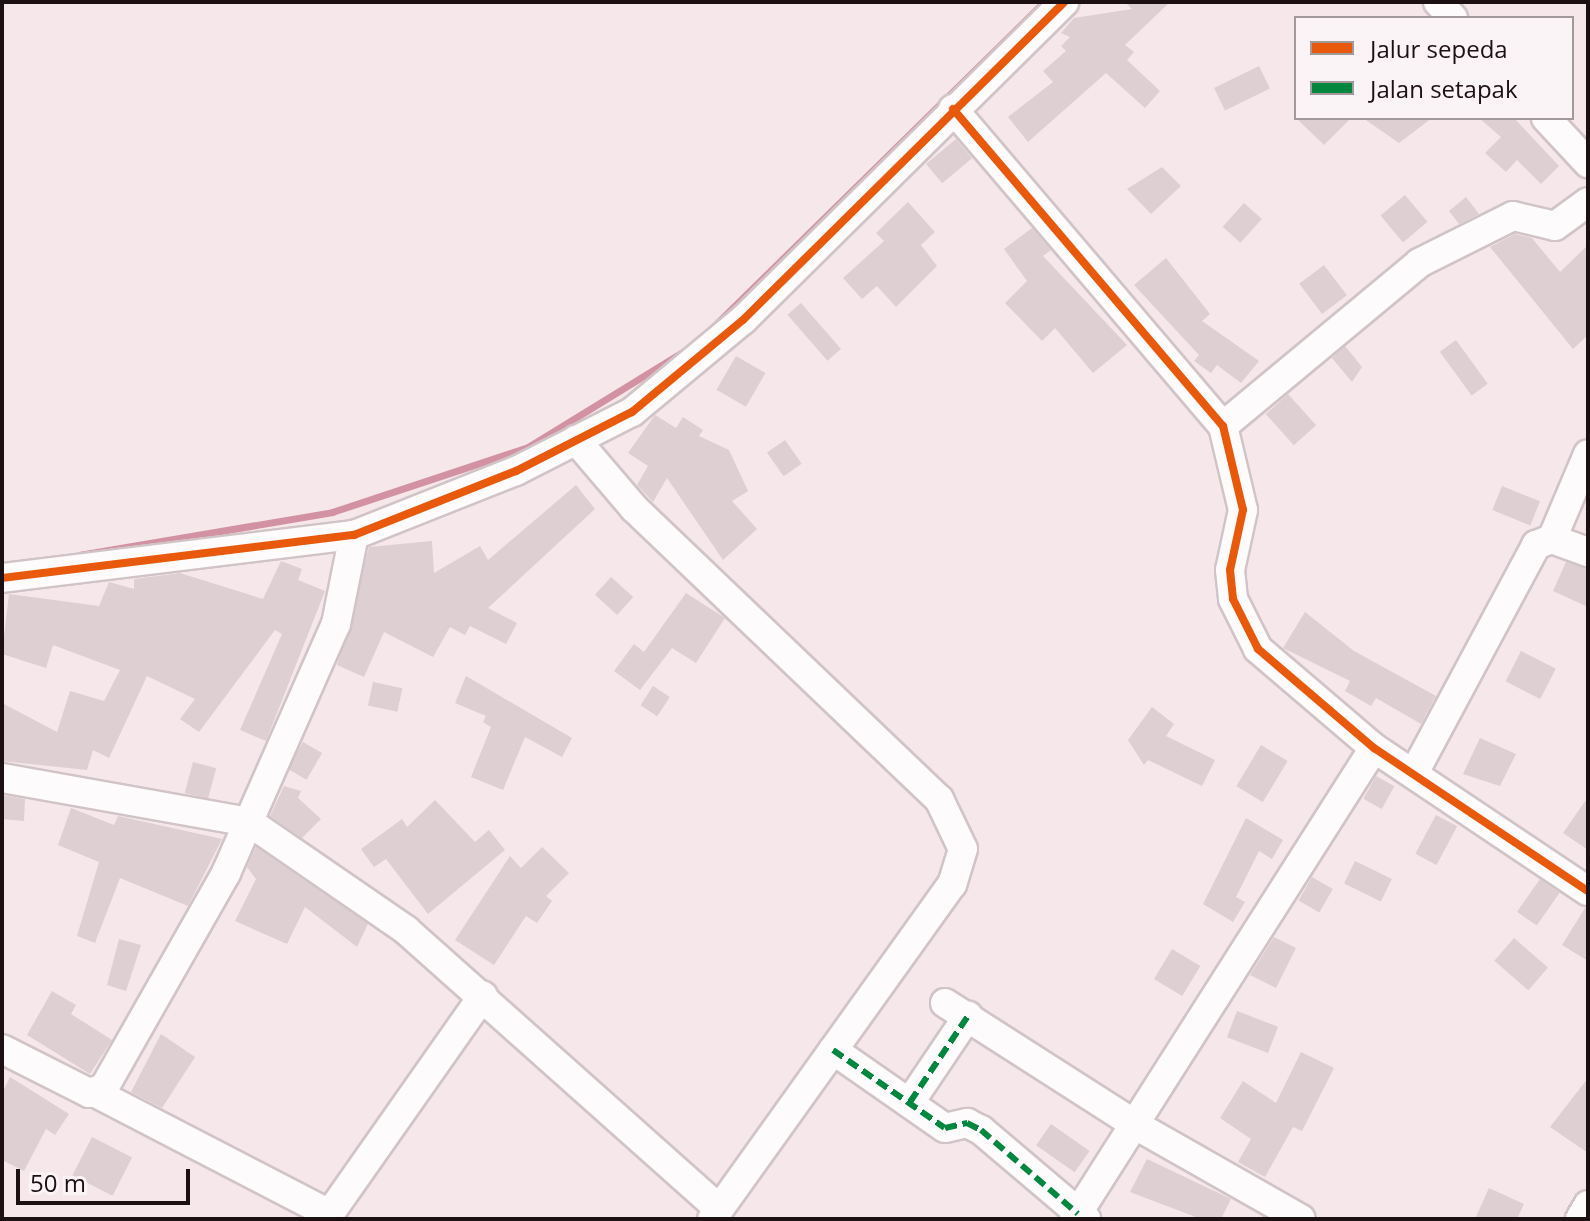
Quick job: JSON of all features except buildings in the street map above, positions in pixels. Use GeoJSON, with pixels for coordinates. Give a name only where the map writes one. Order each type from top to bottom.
{"type":"FeatureCollection","features":[{"type":"Feature","properties":{"kind":"street"},"geometry":{"type":"LineString","coordinates":[[2,578],[354,535],[576,440],[632,412],[743,320],[1064,2]]}},
{"type":"Feature","properties":{"kind":"street"},"geometry":{"type":"LineString","coordinates":[[953,109],[1223,426],[1243,510],[1230,570],[1233,599],[1258,649],[1374,748],[1588,891]]}},
{"type":"Feature","properties":{"kind":"street"},"geometry":{"type":"LineString","coordinates":[[1548,120],[1588,163]]}},
{"type":"Feature","properties":{"kind":"street"},"geometry":{"type":"LineString","coordinates":[[1223,426],[1419,263],[1513,216],[1555,226],[1588,202]]}},
{"type":"Feature","properties":{"kind":"street"},"geometry":{"type":"LineString","coordinates":[[2,778],[249,822],[406,930],[483,996],[716,1214],[952,884],[963,849],[953,818],[634,508],[576,440]]}},
{"type":"Feature","properties":{"kind":"street"},"geometry":{"type":"LineString","coordinates":[[1552,539],[1588,454]]}},
{"type":"Feature","properties":{"kind":"street"},"geometry":{"type":"LineString","coordinates":[[96,1093],[249,822],[336,624],[354,535]]}},
{"type":"Feature","properties":{"kind":"street"},"geometry":{"type":"LineString","coordinates":[[1414,773],[1536,545],[1552,539],[1588,552]]}},
{"type":"Feature","properties":{"kind":"street"},"geometry":{"type":"LineString","coordinates":[[833,1050],[945,1128],[967,1123],[981,1130],[1080,1217],[1374,748]]}},
{"type":"Feature","properties":{"kind":"street"},"geometry":{"type":"LineString","coordinates":[[2,1049],[96,1093],[327,1216],[483,996]]}},
{"type":"Feature","properties":{"kind":"street"},"geometry":{"type":"LineString","coordinates":[[910,1102],[956,1010],[1139,1127],[1301,1219]]}},
{"type":"Feature","properties":{"kind":"street"},"geometry":{"type":"LineString","coordinates":[[1580,1219],[1588,1205]]}},
{"type":"Feature","properties":{"kind":"waterway"},"geometry":{"type":"LineString","coordinates":[[710,330],[1044,2]]}},
{"type":"Feature","properties":{"kind":"waterway"},"geometry":{"type":"LineString","coordinates":[[79,555],[332,512],[528,447],[692,346]]}},
{"type":"Feature","properties":{"kind":"marked path"},"geometry":{"type":"LineString","coordinates":[[910,1102],[968,1016]]}},
{"type":"Feature","properties":{"kind":"marked path"},"geometry":{"type":"LineString","coordinates":[[833,1050],[945,1128],[967,1123],[981,1130],[1078,1214]]}},
{"type":"Feature","properties":{"kind":"cycle path"},"geometry":{"type":"LineString","coordinates":[[2,578],[354,535],[516,471],[632,412],[743,320],[1064,2]]}},
{"type":"Feature","properties":{"kind":"cycle path"},"geometry":{"type":"LineString","coordinates":[[953,109],[1223,426],[1243,510],[1230,570],[1233,599],[1258,649],[1374,748],[1588,891]]}}]}
